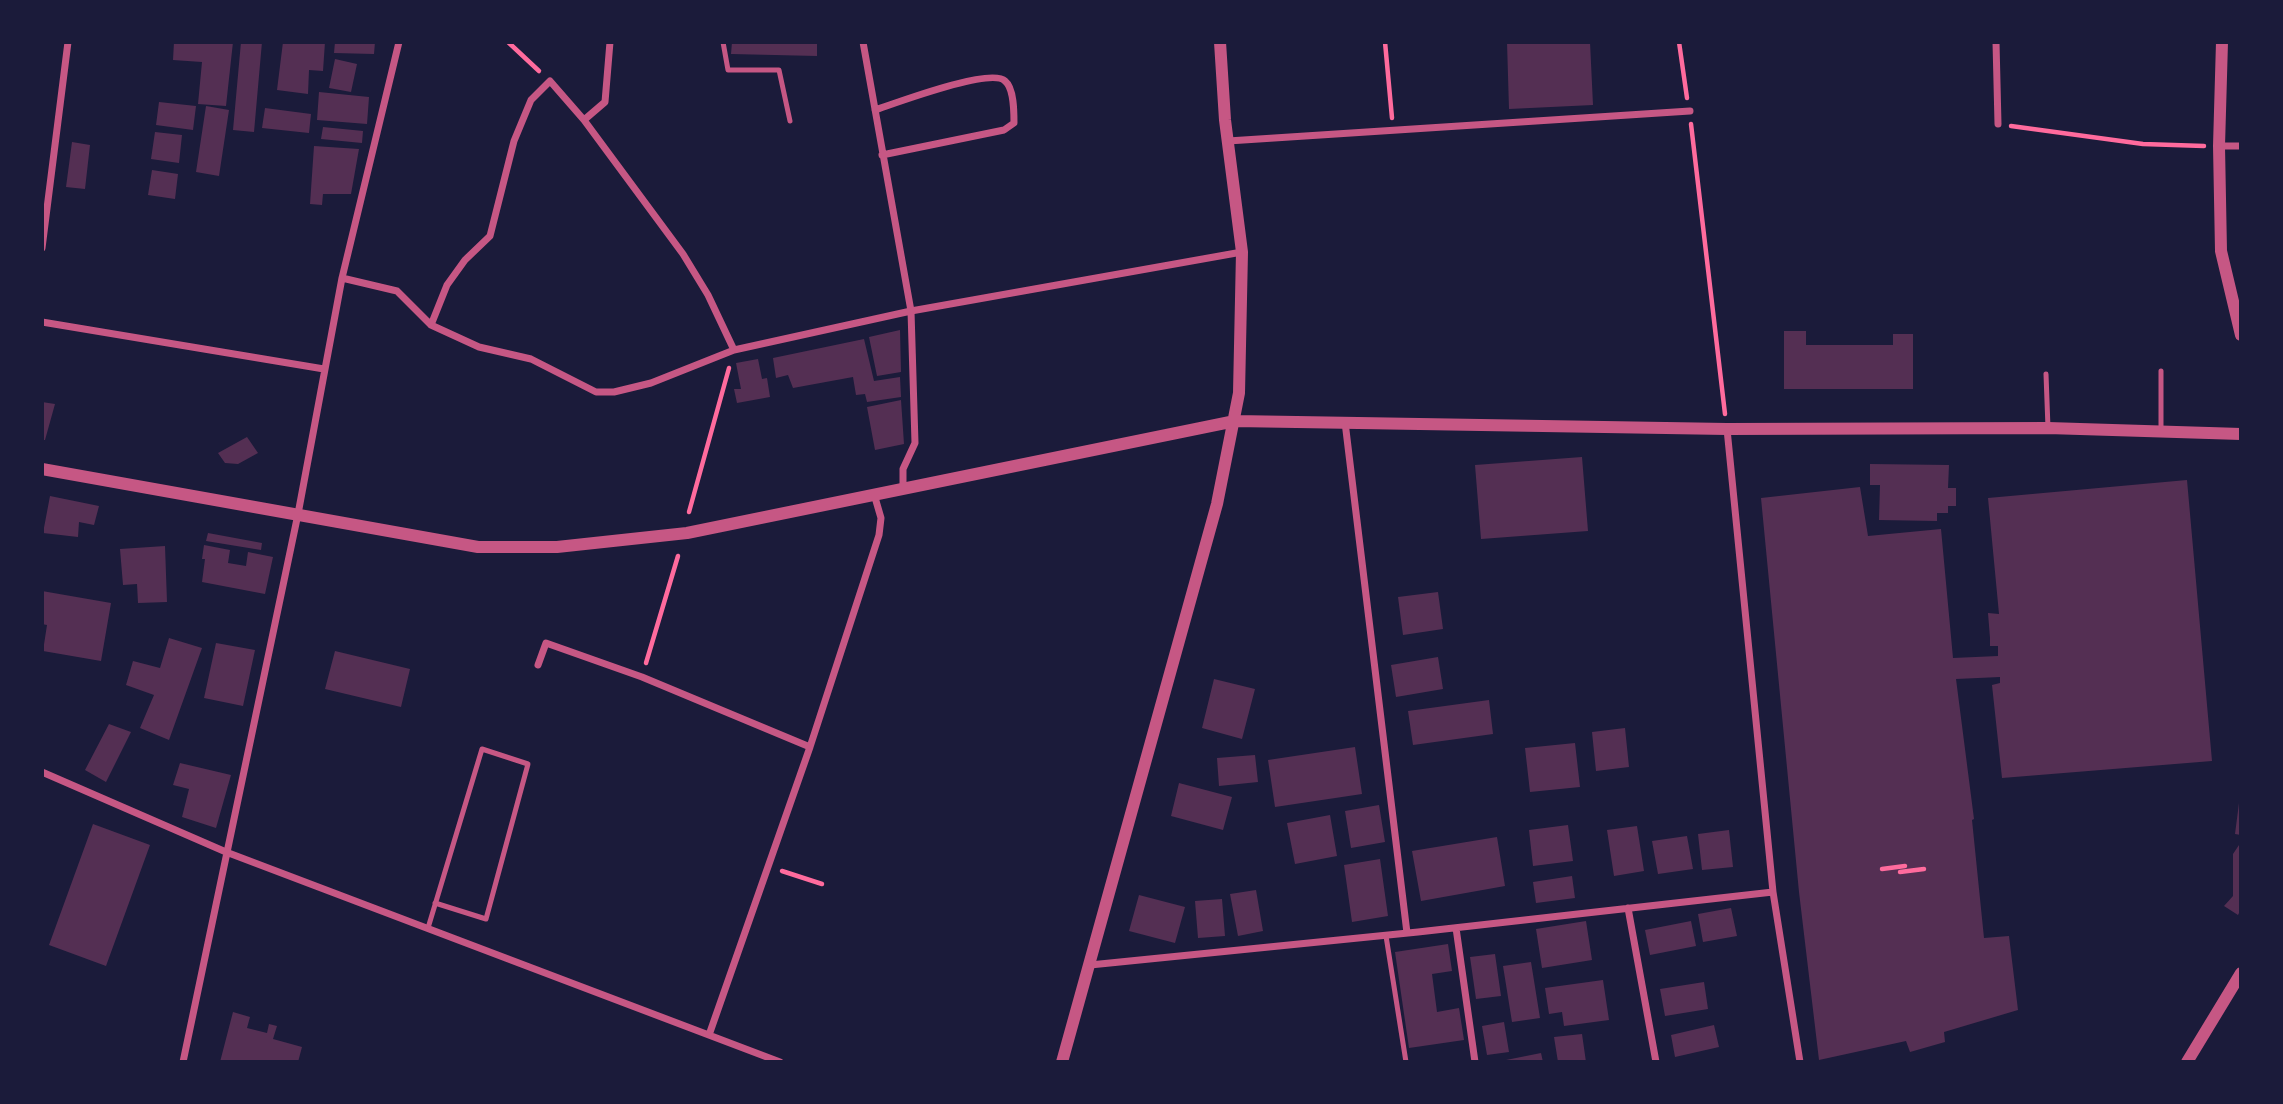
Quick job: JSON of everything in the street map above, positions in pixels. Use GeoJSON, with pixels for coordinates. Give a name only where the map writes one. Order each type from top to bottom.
{"type":"FeatureCollection","features":[{"type":"Feature","properties":{"kind":"street"},"geometry":{"type":"LineString","coordinates":[[42,248],[68,42]]}},
{"type":"Feature","properties":{"kind":"street"},"geometry":{"type":"LineString","coordinates":[[183,1062],[299,514],[342,278],[399,42]]}},
{"type":"Feature","properties":{"kind":"street"},"geometry":{"type":"LineString","coordinates":[[584,120],[605,102],[610,42]]}},
{"type":"Feature","properties":{"kind":"street"},"geometry":{"type":"LineString","coordinates":[[863,42],[911,311],[915,443],[903,469],[903,488]]}},
{"type":"Feature","properties":{"kind":"street"},"geometry":{"type":"LineString","coordinates":[[1062,1062],[1217,504],[1235,421],[1239,393],[1242,252],[1228,141],[1220,42]]}},
{"type":"Feature","properties":{"kind":"street"},"geometry":{"type":"LineString","coordinates":[[1996,42],[1998,124]]}},
{"type":"Feature","properties":{"kind":"street"},"geometry":{"type":"LineString","coordinates":[[2222,42],[2219,146],[2221,251],[2241,335]]}},
{"type":"Feature","properties":{"kind":"street"},"geometry":{"type":"LineString","coordinates":[[875,110],[974,79],[993,76],[1004,79],[1009,86],[1014,112],[1014,123],[1004,130],[882,155]]}},
{"type":"Feature","properties":{"kind":"street"},"geometry":{"type":"LineString","coordinates":[[431,325],[447,285],[465,260],[490,236],[514,141],[531,100],[550,81],[584,120],[683,254],[708,296],[734,350]]}},
{"type":"Feature","properties":{"kind":"street"},"geometry":{"type":"LineString","coordinates":[[1228,141],[1690,111]]}},
{"type":"Feature","properties":{"kind":"street"},"geometry":{"type":"LineString","coordinates":[[2219,146],[2241,146]]}},
{"type":"Feature","properties":{"kind":"street"},"geometry":{"type":"LineString","coordinates":[[342,278],[397,291],[431,325],[479,347],[531,359],[596,392],[614,392],[651,383],[734,350],[911,311],[1242,252]]}},
{"type":"Feature","properties":{"kind":"street"},"geometry":{"type":"LineString","coordinates":[[42,322],[324,369]]}},
{"type":"Feature","properties":{"kind":"street"},"geometry":{"type":"LineString","coordinates":[[42,469],[478,547],[556,547],[687,533],[1235,421],[1727,429],[2048,428],[2241,434]]}},
{"type":"Feature","properties":{"kind":"street"},"geometry":{"type":"LineString","coordinates":[[1345,422],[1407,933]]}},
{"type":"Feature","properties":{"kind":"street"},"geometry":{"type":"LineString","coordinates":[[1727,429],[1773,892],[1800,1062]]}},
{"type":"Feature","properties":{"kind":"street"},"geometry":{"type":"LineString","coordinates":[[709,1035],[810,747],[879,535],[881,518],[874,494]]}},
{"type":"Feature","properties":{"kind":"street"},"geometry":{"type":"LineString","coordinates":[[538,665],[546,643],[642,677],[810,747]]}},
{"type":"Feature","properties":{"kind":"street"},"geometry":{"type":"LineString","coordinates":[[42,772],[226,852],[780,1062]]}},
{"type":"Feature","properties":{"kind":"street"},"geometry":{"type":"LineString","coordinates":[[1090,965],[1387,936],[1773,892]]}},
{"type":"Feature","properties":{"kind":"street"},"geometry":{"type":"LineString","coordinates":[[1628,908],[1656,1062]]}},
{"type":"Feature","properties":{"kind":"street"},"geometry":{"type":"LineString","coordinates":[[1456,928],[1475,1062]]}},
{"type":"Feature","properties":{"kind":"street"},"geometry":{"type":"LineString","coordinates":[[2187,1062],[2241,973]]}},
{"type":"Feature","properties":{"kind":"lane"},"geometry":{"type":"LineString","coordinates":[[723,42],[728,70],[779,70],[790,121]]}},
{"type":"Feature","properties":{"kind":"lane"},"geometry":{"type":"LineString","coordinates":[[2161,371],[2161,432]]}},
{"type":"Feature","properties":{"kind":"lane"},"geometry":{"type":"LineString","coordinates":[[2046,374],[2048,428]]}},
{"type":"Feature","properties":{"kind":"lane"},"geometry":{"type":"LineString","coordinates":[[428,928],[435,903],[482,749],[528,764],[486,919],[435,903]]}},
{"type":"Feature","properties":{"kind":"lane"},"geometry":{"type":"LineString","coordinates":[[1387,936],[1406,1062]]}},
{"type":"Feature","properties":{"kind":"path"},"geometry":{"type":"LineString","coordinates":[[508,42],[550,81]]}},
{"type":"Feature","properties":{"kind":"path"},"geometry":{"type":"LineString","coordinates":[[1385,42],[1393,131]]}},
{"type":"Feature","properties":{"kind":"path"},"geometry":{"type":"LineString","coordinates":[[1679,42],[1690,111],[1727,429]]}},
{"type":"Feature","properties":{"kind":"path"},"geometry":{"type":"LineString","coordinates":[[1998,124],[2143,144],[2219,146]]}},
{"type":"Feature","properties":{"kind":"path"},"geometry":{"type":"LineString","coordinates":[[689,512],[734,350]]}},
{"type":"Feature","properties":{"kind":"path"},"geometry":{"type":"LineString","coordinates":[[642,677],[678,556]]}},
{"type":"Feature","properties":{"kind":"path"},"geometry":{"type":"LineString","coordinates":[[768,866],[822,884]]}},
{"type":"Feature","properties":{"kind":"path"},"geometry":{"type":"LineString","coordinates":[[1882,869],[1905,866]]}},
{"type":"Feature","properties":{"kind":"path"},"geometry":{"type":"LineString","coordinates":[[1900,872],[1924,869]]}},
{"type":"Feature","properties":{"kind":"building"},"geometry":{"type":"Polygon","coordinates":[[[174,42],[233,42],[226,106],[198,104],[202,62],[173,60],[174,42]]]}},
{"type":"Feature","properties":{"kind":"building"},"geometry":{"type":"Polygon","coordinates":[[[241,42],[262,42],[254,132],[233,130],[241,42]]]}},
{"type":"Feature","properties":{"kind":"building"},"geometry":{"type":"Polygon","coordinates":[[[283,42],[325,42],[323,71],[309,70],[308,94],[277,90],[283,42]]]}},
{"type":"Feature","properties":{"kind":"building"},"geometry":{"type":"Polygon","coordinates":[[[335,42],[375,42],[374,54],[334,53],[335,42]]]}},
{"type":"Feature","properties":{"kind":"building"},"geometry":{"type":"Polygon","coordinates":[[[732,42],[817,42],[817,56],[731,54],[732,42]]]}},
{"type":"Feature","properties":{"kind":"building"},"geometry":{"type":"Polygon","coordinates":[[[1507,42],[1590,42],[1593,105],[1509,109],[1507,42]]]}},
{"type":"Feature","properties":{"kind":"building"},"geometry":{"type":"Polygon","coordinates":[[[335,59],[357,64],[351,92],[329,88],[335,59]]]}},
{"type":"Feature","properties":{"kind":"building"},"geometry":{"type":"Polygon","coordinates":[[[319,92],[369,97],[367,124],[317,120],[319,92]]]}},
{"type":"Feature","properties":{"kind":"building"},"geometry":{"type":"Polygon","coordinates":[[[159,102],[196,106],[193,130],[156,125],[159,102]]]}},
{"type":"Feature","properties":{"kind":"building"},"geometry":{"type":"Polygon","coordinates":[[[206,106],[229,110],[219,176],[196,172],[206,106]]]}},
{"type":"Feature","properties":{"kind":"building"},"geometry":{"type":"Polygon","coordinates":[[[265,108],[311,114],[309,133],[262,128],[265,108]]]}},
{"type":"Feature","properties":{"kind":"building"},"geometry":{"type":"Polygon","coordinates":[[[323,127],[363,131],[362,143],[321,139],[323,127]]]}},
{"type":"Feature","properties":{"kind":"building"},"geometry":{"type":"Polygon","coordinates":[[[155,132],[182,135],[179,163],[151,159],[155,132]]]}},
{"type":"Feature","properties":{"kind":"building"},"geometry":{"type":"Polygon","coordinates":[[[72,142],[90,145],[85,189],[66,187],[72,142]]]}},
{"type":"Feature","properties":{"kind":"building"},"geometry":{"type":"Polygon","coordinates":[[[314,146],[359,149],[351,194],[323,194],[322,205],[310,204],[314,146]]]}},
{"type":"Feature","properties":{"kind":"building"},"geometry":{"type":"Polygon","coordinates":[[[152,170],[178,174],[175,199],[148,195],[152,170]]]}},
{"type":"Feature","properties":{"kind":"building"},"geometry":{"type":"Polygon","coordinates":[[[900,330],[901,372],[877,376],[869,337],[900,330]]]}},
{"type":"Feature","properties":{"kind":"building"},"geometry":{"type":"Polygon","coordinates":[[[1784,331],[1806,331],[1806,345],[1893,345],[1893,334],[1913,334],[1913,389],[1784,389],[1784,331]]]}},
{"type":"Feature","properties":{"kind":"building"},"geometry":{"type":"Polygon","coordinates":[[[864,339],[874,381],[900,377],[901,397],[867,402],[865,394],[856,395],[853,377],[793,388],[788,375],[776,378],[773,358],[864,339]]]}},
{"type":"Feature","properties":{"kind":"building"},"geometry":{"type":"Polygon","coordinates":[[[758,359],[762,379],[767,378],[770,397],[737,403],[734,389],[741,389],[736,363],[758,359]]]}},
{"type":"Feature","properties":{"kind":"building"},"geometry":{"type":"Polygon","coordinates":[[[901,400],[904,444],[875,450],[867,407],[901,400]]]}},
{"type":"Feature","properties":{"kind":"building"},"geometry":{"type":"Polygon","coordinates":[[[42,402],[55,404],[45,440],[42,440],[42,402]]]}},
{"type":"Feature","properties":{"kind":"building"},"geometry":{"type":"Polygon","coordinates":[[[247,437],[258,453],[238,464],[225,463],[218,453],[247,437]]]}},
{"type":"Feature","properties":{"kind":"building"},"geometry":{"type":"Polygon","coordinates":[[[1582,457],[1588,531],[1481,539],[1475,465],[1582,457]]]}},
{"type":"Feature","properties":{"kind":"building"},"geometry":{"type":"Polygon","coordinates":[[[1870,464],[1949,465],[1948,488],[1956,488],[1956,506],[1948,506],[1948,513],[1937,513],[1937,521],[1879,520],[1880,485],[1870,485],[1870,464]]]}},
{"type":"Feature","properties":{"kind":"building"},"geometry":{"type":"Polygon","coordinates":[[[2187,480],[2212,761],[2002,778],[1992,685],[2000,683],[2000,677],[1956,679],[1974,819],[1984,938],[2009,936],[2018,1010],[1944,1032],[1945,1042],[1910,1052],[1906,1041],[1819,1060],[1799,892],[1761,498],[1860,487],[1868,536],[1941,529],[1953,658],[1998,656],[1998,646],[1990,646],[1988,613],[1999,614],[1988,498],[2187,480]]]}},
{"type":"Feature","properties":{"kind":"building"},"geometry":{"type":"Polygon","coordinates":[[[50,496],[99,506],[94,525],[79,522],[78,537],[43,533],[50,496]]]}},
{"type":"Feature","properties":{"kind":"building"},"geometry":{"type":"Polygon","coordinates":[[[208,533],[262,543],[261,550],[206,541],[208,533]]]}},
{"type":"Feature","properties":{"kind":"building"},"geometry":{"type":"Polygon","coordinates":[[[204,545],[230,550],[228,563],[246,566],[248,552],[273,557],[265,594],[202,582],[204,545]]]}},
{"type":"Feature","properties":{"kind":"building"},"geometry":{"type":"Polygon","coordinates":[[[165,546],[167,602],[138,603],[137,584],[123,585],[120,549],[165,546]]]}},
{"type":"Feature","properties":{"kind":"building"},"geometry":{"type":"Polygon","coordinates":[[[42,591],[111,603],[101,661],[43,651],[47,625],[42,624],[42,591]]]}},
{"type":"Feature","properties":{"kind":"building"},"geometry":{"type":"Polygon","coordinates":[[[1438,592],[1443,629],[1403,635],[1398,597],[1438,592]]]}},
{"type":"Feature","properties":{"kind":"building"},"geometry":{"type":"Polygon","coordinates":[[[169,638],[202,648],[169,740],[140,728],[154,695],[126,685],[133,661],[160,668],[169,638]]]}},
{"type":"Feature","properties":{"kind":"building"},"geometry":{"type":"Polygon","coordinates":[[[216,643],[255,650],[243,706],[204,698],[216,643]]]}},
{"type":"Feature","properties":{"kind":"building"},"geometry":{"type":"Polygon","coordinates":[[[335,651],[410,669],[401,707],[325,689],[335,651]]]}},
{"type":"Feature","properties":{"kind":"building"},"geometry":{"type":"Polygon","coordinates":[[[1438,657],[1443,689],[1396,697],[1391,665],[1438,657]]]}},
{"type":"Feature","properties":{"kind":"building"},"geometry":{"type":"Polygon","coordinates":[[[1214,679],[1255,689],[1242,739],[1202,728],[1214,679]]]}},
{"type":"Feature","properties":{"kind":"building"},"geometry":{"type":"Polygon","coordinates":[[[1489,700],[1493,734],[1413,745],[1408,711],[1489,700]]]}},
{"type":"Feature","properties":{"kind":"building"},"geometry":{"type":"Polygon","coordinates":[[[109,724],[131,732],[106,782],[85,770],[109,724]]]}},
{"type":"Feature","properties":{"kind":"building"},"geometry":{"type":"Polygon","coordinates":[[[1625,728],[1629,767],[1596,771],[1592,732],[1625,728]]]}},
{"type":"Feature","properties":{"kind":"building"},"geometry":{"type":"Polygon","coordinates":[[[1575,743],[1580,787],[1530,792],[1525,748],[1575,743]]]}},
{"type":"Feature","properties":{"kind":"building"},"geometry":{"type":"Polygon","coordinates":[[[1355,747],[1362,794],[1275,807],[1268,760],[1355,747]]]}},
{"type":"Feature","properties":{"kind":"building"},"geometry":{"type":"Polygon","coordinates":[[[1255,755],[1258,782],[1219,786],[1217,758],[1255,755]]]}},
{"type":"Feature","properties":{"kind":"building"},"geometry":{"type":"Polygon","coordinates":[[[180,763],[231,775],[216,828],[182,817],[189,789],[173,785],[180,763]]]}},
{"type":"Feature","properties":{"kind":"building"},"geometry":{"type":"Polygon","coordinates":[[[1179,783],[1232,797],[1223,830],[1171,816],[1179,783]]]}},
{"type":"Feature","properties":{"kind":"building"},"geometry":{"type":"Polygon","coordinates":[[[2239,803],[2241,804],[2241,835],[2235,834],[2239,803]]]}},
{"type":"Feature","properties":{"kind":"building"},"geometry":{"type":"Polygon","coordinates":[[[1379,805],[1385,842],[1351,848],[1345,811],[1379,805]]]}},
{"type":"Feature","properties":{"kind":"building"},"geometry":{"type":"Polygon","coordinates":[[[1330,815],[1337,856],[1295,864],[1287,823],[1330,815]]]}},
{"type":"Feature","properties":{"kind":"building"},"geometry":{"type":"Polygon","coordinates":[[[93,824],[150,845],[106,966],[49,945],[93,824]]]}},
{"type":"Feature","properties":{"kind":"building"},"geometry":{"type":"Polygon","coordinates":[[[1568,825],[1573,861],[1533,866],[1529,830],[1568,825]]]}},
{"type":"Feature","properties":{"kind":"building"},"geometry":{"type":"Polygon","coordinates":[[[1637,826],[1644,871],[1614,876],[1607,830],[1637,826]]]}},
{"type":"Feature","properties":{"kind":"building"},"geometry":{"type":"Polygon","coordinates":[[[1729,830],[1733,867],[1702,870],[1698,834],[1729,830]]]}},
{"type":"Feature","properties":{"kind":"building"},"geometry":{"type":"Polygon","coordinates":[[[1687,836],[1693,869],[1658,874],[1652,841],[1687,836]]]}},
{"type":"Feature","properties":{"kind":"building"},"geometry":{"type":"Polygon","coordinates":[[[1497,837],[1505,886],[1421,901],[1412,851],[1497,837]]]}},
{"type":"Feature","properties":{"kind":"building"},"geometry":{"type":"Polygon","coordinates":[[[2241,842],[2241,909],[2238,915],[2224,906],[2233,896],[2233,854],[2241,842]]]}},
{"type":"Feature","properties":{"kind":"building"},"geometry":{"type":"Polygon","coordinates":[[[1380,859],[1388,916],[1352,922],[1344,865],[1380,859]]]}},
{"type":"Feature","properties":{"kind":"building"},"geometry":{"type":"Polygon","coordinates":[[[1572,876],[1575,898],[1536,903],[1533,882],[1572,876]]]}},
{"type":"Feature","properties":{"kind":"building"},"geometry":{"type":"Polygon","coordinates":[[[1256,890],[1263,931],[1238,936],[1230,894],[1256,890]]]}},
{"type":"Feature","properties":{"kind":"building"},"geometry":{"type":"Polygon","coordinates":[[[1139,895],[1185,907],[1175,943],[1129,931],[1139,895]]]}},
{"type":"Feature","properties":{"kind":"building"},"geometry":{"type":"Polygon","coordinates":[[[1222,899],[1225,936],[1198,938],[1195,901],[1222,899]]]}},
{"type":"Feature","properties":{"kind":"building"},"geometry":{"type":"Polygon","coordinates":[[[1731,908],[1737,936],[1703,942],[1698,914],[1731,908]]]}},
{"type":"Feature","properties":{"kind":"building"},"geometry":{"type":"Polygon","coordinates":[[[1586,921],[1592,960],[1542,968],[1536,929],[1586,921]]]}},
{"type":"Feature","properties":{"kind":"building"},"geometry":{"type":"Polygon","coordinates":[[[1691,921],[1696,946],[1650,955],[1645,930],[1691,921]]]}},
{"type":"Feature","properties":{"kind":"building"},"geometry":{"type":"Polygon","coordinates":[[[1448,944],[1452,971],[1432,974],[1437,1012],[1459,1008],[1464,1040],[1409,1048],[1395,952],[1448,944]]]}},
{"type":"Feature","properties":{"kind":"building"},"geometry":{"type":"Polygon","coordinates":[[[1495,954],[1501,996],[1476,999],[1470,957],[1495,954]]]}},
{"type":"Feature","properties":{"kind":"building"},"geometry":{"type":"Polygon","coordinates":[[[1531,962],[1540,1018],[1512,1022],[1503,966],[1531,962]]]}},
{"type":"Feature","properties":{"kind":"building"},"geometry":{"type":"Polygon","coordinates":[[[1603,980],[1609,1020],[1564,1026],[1562,1012],[1549,1014],[1545,988],[1603,980]]]}},
{"type":"Feature","properties":{"kind":"building"},"geometry":{"type":"Polygon","coordinates":[[[1704,982],[1708,1009],[1665,1016],[1660,989],[1704,982]]]}},
{"type":"Feature","properties":{"kind":"building"},"geometry":{"type":"Polygon","coordinates":[[[233,1012],[250,1017],[247,1028],[267,1033],[269,1024],[277,1026],[273,1039],[302,1047],[298,1062],[220,1062],[233,1012]]]}},
{"type":"Feature","properties":{"kind":"building"},"geometry":{"type":"Polygon","coordinates":[[[1504,1022],[1509,1052],[1487,1055],[1482,1026],[1504,1022]]]}},
{"type":"Feature","properties":{"kind":"building"},"geometry":{"type":"Polygon","coordinates":[[[1714,1025],[1719,1047],[1675,1057],[1671,1035],[1714,1025]]]}},
{"type":"Feature","properties":{"kind":"building"},"geometry":{"type":"Polygon","coordinates":[[[1582,1034],[1586,1062],[1558,1062],[1554,1037],[1582,1034]]]}},
{"type":"Feature","properties":{"kind":"building"},"geometry":{"type":"Polygon","coordinates":[[[1541,1053],[1543,1062],[1501,1062],[1501,1061],[1541,1053]]]}}]}
